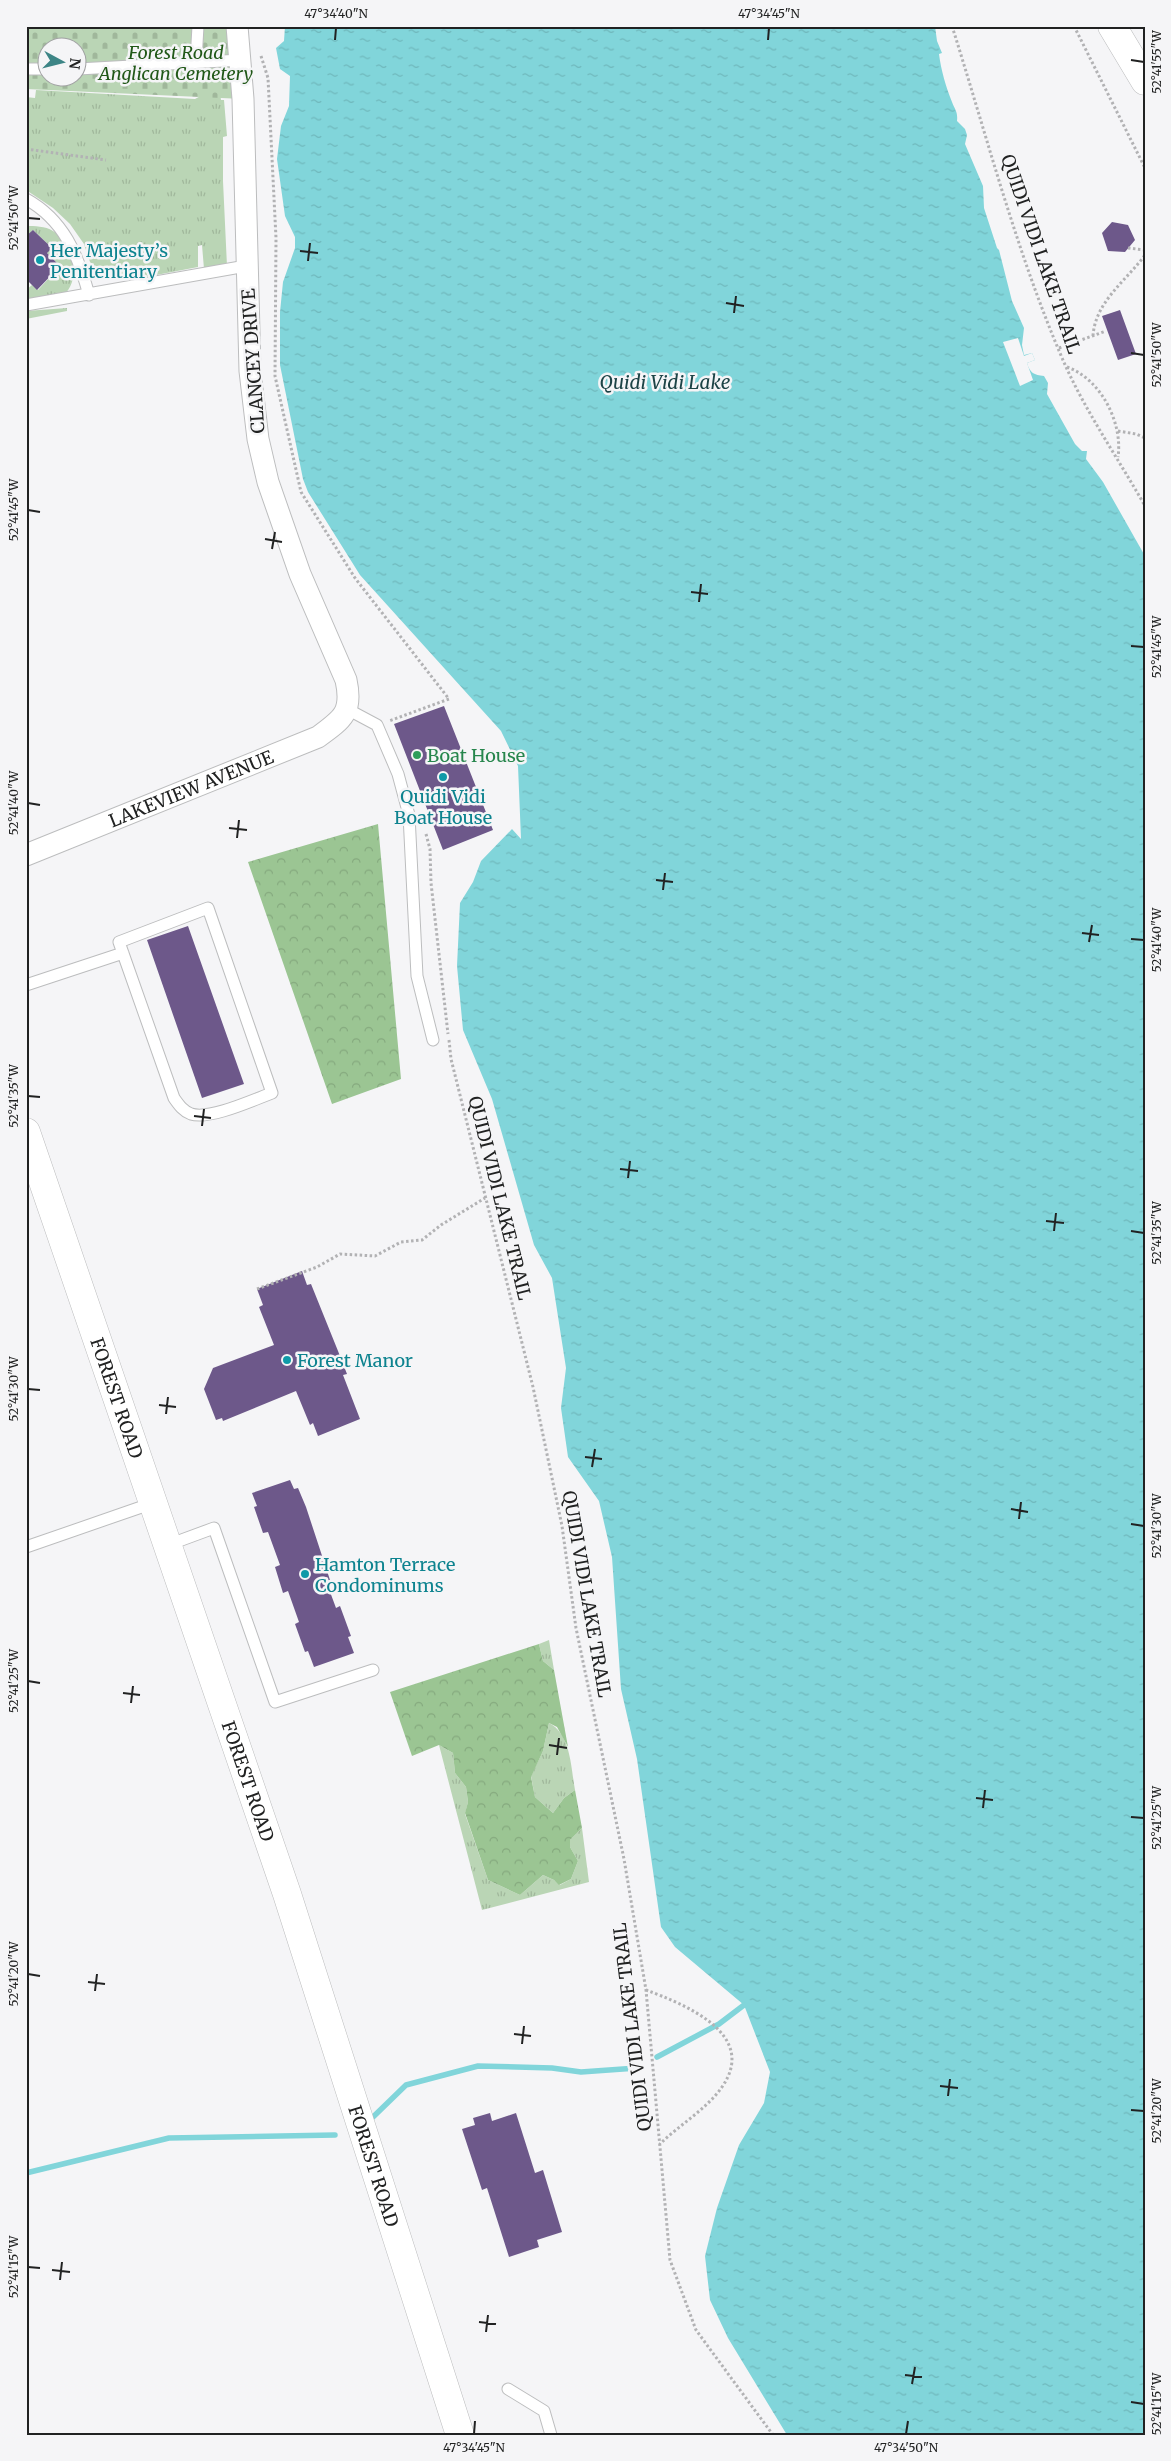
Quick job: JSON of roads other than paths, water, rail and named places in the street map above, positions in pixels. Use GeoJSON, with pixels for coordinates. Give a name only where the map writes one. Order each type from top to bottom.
{"type":"FeatureCollection","features":[{"type":"Feature","properties":{"kind":"street","name":"CLANCEY DRIVE"},"geometry":{"type":"LineString","coordinates":[[237,26],[250,55],[246,266],[250,371],[258,438],[268,482],[297,566],[346,680],[349,695],[347,709]]}},
{"type":"Feature","properties":{"kind":"street"},"geometry":{"type":"LineString","coordinates":[[1112,26],[1145,81]]}},
{"type":"Feature","properties":{"kind":"street","name":"LAKEVIEW AVENUE"},"geometry":{"type":"LineString","coordinates":[[26,856],[318,737],[343,718],[347,709]]}},
{"type":"Feature","properties":{"kind":"street","name":"FOREST ROAD"},"geometry":{"type":"LineString","coordinates":[[26,1132],[290,1904],[460,2435]]}},
{"type":"Feature","properties":{"kind":"lane"},"geometry":{"type":"LineString","coordinates":[[196,61],[198,26]]}},
{"type":"Feature","properties":{"kind":"lane"},"geometry":{"type":"LineString","coordinates":[[88,68],[196,61],[250,55]]}},
{"type":"Feature","properties":{"kind":"lane"},"geometry":{"type":"LineString","coordinates":[[26,199],[54,219],[68,237],[80,262],[89,295]]}},
{"type":"Feature","properties":{"kind":"lane"},"geometry":{"type":"LineString","coordinates":[[26,305],[246,266]]}},
{"type":"Feature","properties":{"kind":"lane"},"geometry":{"type":"LineString","coordinates":[[347,709],[377,725],[398,774],[409,823],[413,934],[417,976],[433,1040]]}},
{"type":"Feature","properties":{"kind":"lane"},"geometry":{"type":"LineString","coordinates":[[208,908],[272,1093],[212,1114],[193,1114],[183,1109],[172,1091],[123,953],[119,942],[208,908]]}},
{"type":"Feature","properties":{"kind":"lane"},"geometry":{"type":"LineString","coordinates":[[26,985],[123,953]]}},
{"type":"Feature","properties":{"kind":"lane"},"geometry":{"type":"LineString","coordinates":[[26,1547],[153,1503]]}},
{"type":"Feature","properties":{"kind":"lane"},"geometry":{"type":"LineString","coordinates":[[168,1545],[214,1528],[276,1702],[372,1670]]}},
{"type":"Feature","properties":{"kind":"lane"},"geometry":{"type":"LineString","coordinates":[[508,2389],[544,2411],[551,2435]]}},
{"type":"Feature","properties":{"kind":"water","name":"Quidi Vidi Lake"},"geometry":{"type":"Polygon","coordinates":[[[285,26],[935,26],[937,41],[942,53],[939,54],[946,84],[957,113],[957,121],[965,129],[967,135],[965,144],[983,186],[984,208],[999,250],[1012,301],[1024,328],[1022,345],[1024,355],[1032,353],[1035,360],[1027,363],[1028,366],[1033,373],[1044,376],[1048,383],[1047,394],[1075,444],[1082,451],[1087,451],[1086,459],[1103,482],[1145,556],[1145,2435],[787,2435],[728,2338],[710,2300],[705,2256],[717,2208],[739,2145],[764,2103],[770,2072],[744,2005],[675,1947],[661,1927],[637,1759],[621,1689],[612,1557],[599,1501],[568,1457],[561,1408],[566,1368],[552,1278],[534,1245],[492,1099],[463,1030],[457,966],[460,903],[473,882],[481,861],[512,829],[521,839],[518,766],[501,731],[360,575],[308,492],[303,479],[280,365],[280,312],[283,282],[295,248],[295,237],[285,216],[277,159],[281,126],[289,106],[290,76],[280,69],[276,48],[284,41],[285,26]]]}},
{"type":"Feature","properties":{"kind":"waterway"},"geometry":{"type":"LineString","coordinates":[[657,2057],[719,2024],[744,2005]]}},
{"type":"Feature","properties":{"kind":"waterway"},"geometry":{"type":"LineString","coordinates":[[373,2117],[406,2085],[478,2066],[552,2068],[581,2072],[637,2068]]}},
{"type":"Feature","properties":{"kind":"waterway"},"geometry":{"type":"LineString","coordinates":[[26,2173],[169,2138],[335,2135]]}},
{"type":"Feature","properties":{"kind":"place","name":"Her Majesty’s Penitentiary"},"geometry":{"type":"Point","coordinates":[40,260]}},
{"type":"Feature","properties":{"kind":"place","name":"Boat House"},"geometry":{"type":"Point","coordinates":[417,755]}},
{"type":"Feature","properties":{"kind":"place","name":"Quidi Vidi Boat House"},"geometry":{"type":"Point","coordinates":[443,777]}},
{"type":"Feature","properties":{"kind":"place","name":"Forest Manor"},"geometry":{"type":"Point","coordinates":[287,1360]}},
{"type":"Feature","properties":{"kind":"place","name":"Hamton Terrace Condominums"},"geometry":{"type":"Point","coordinates":[305,1574]}},
{"type":"Feature","properties":{"kind":"park label","name":"Forest Road Anglican Cemetery"},"geometry":{"type":"Point","coordinates":[176,62]}}]}
